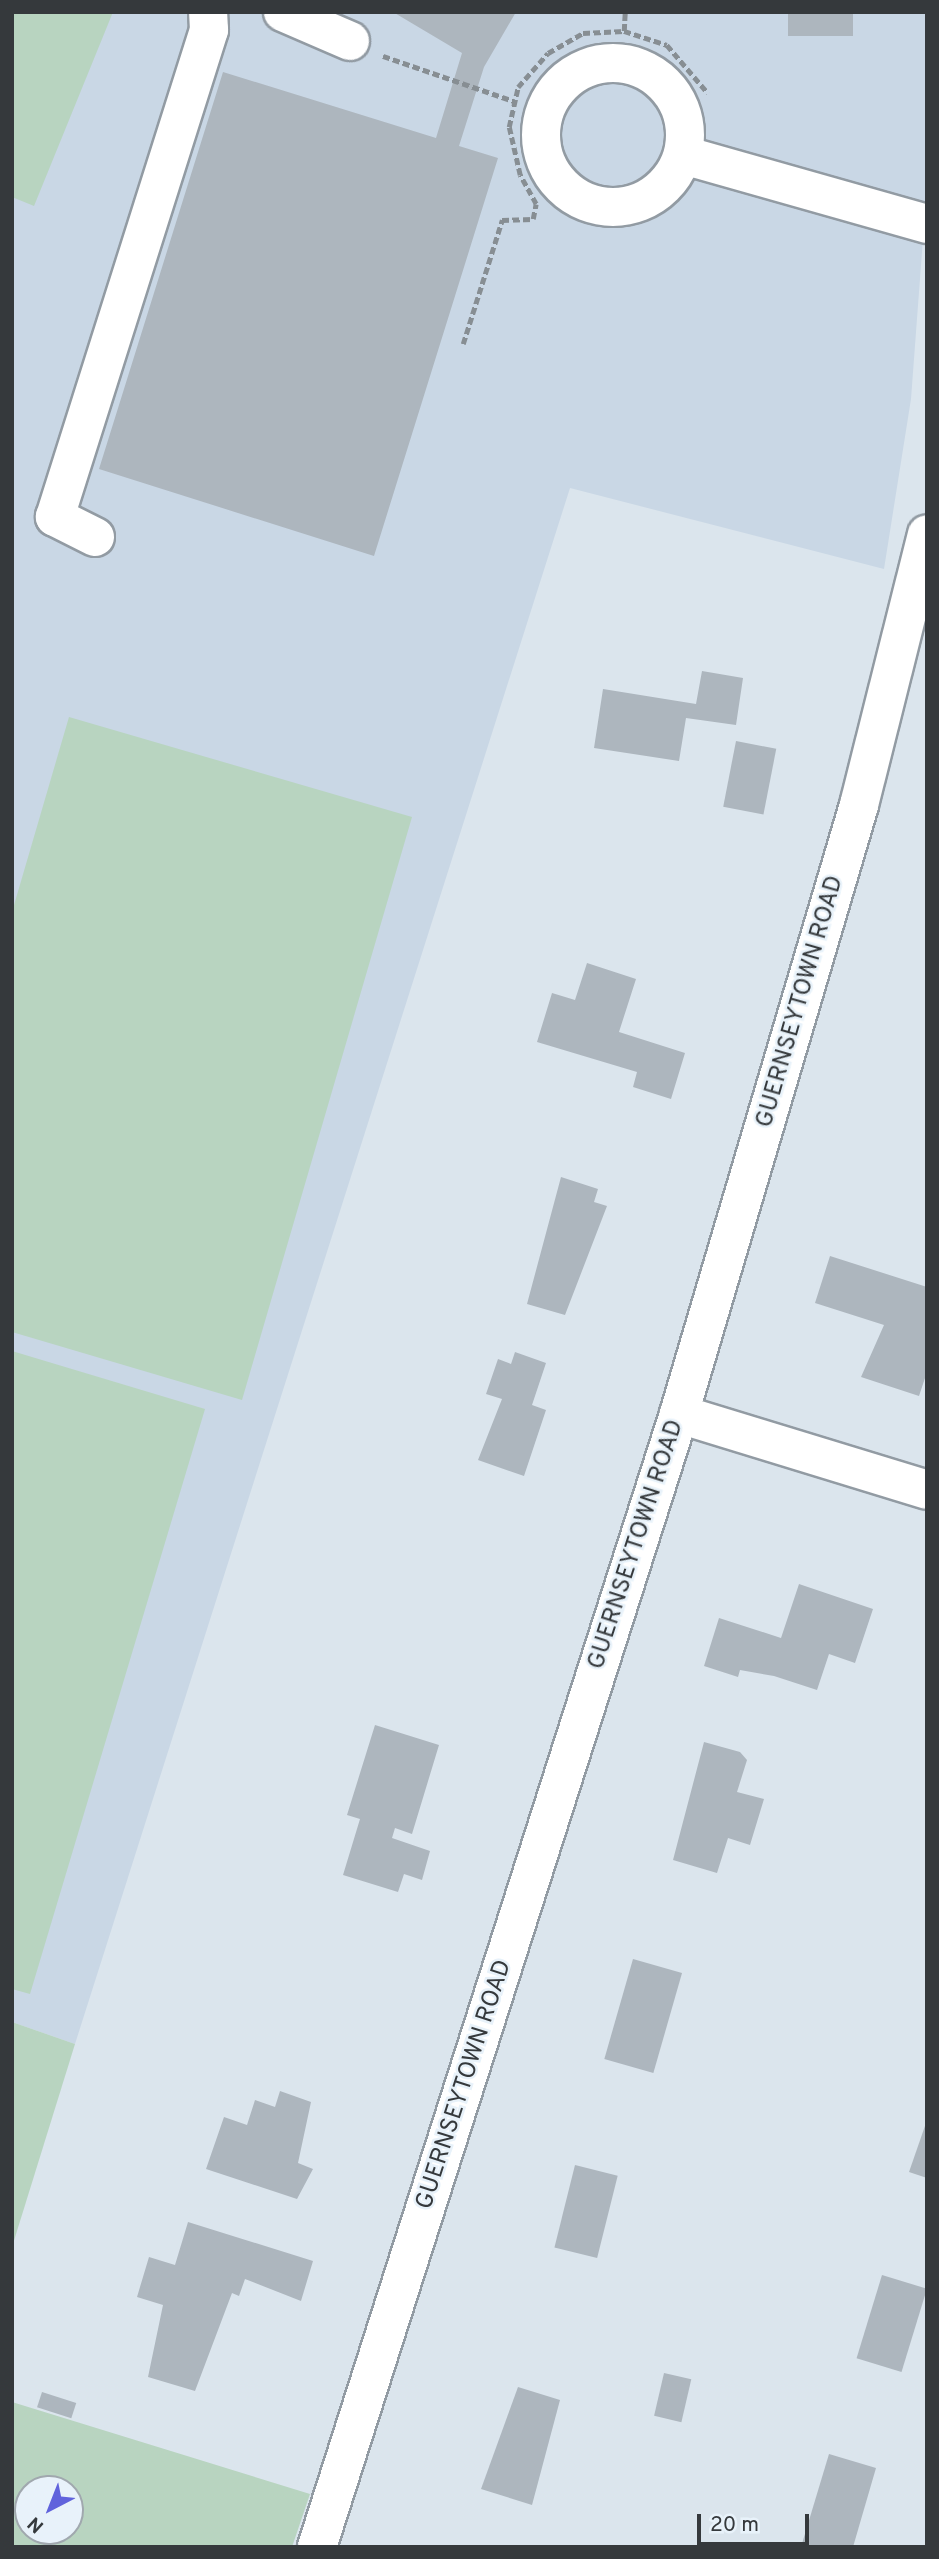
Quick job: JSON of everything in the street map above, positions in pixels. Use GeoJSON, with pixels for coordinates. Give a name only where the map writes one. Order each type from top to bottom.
{"type":"FeatureCollection","features":[{"type":"Feature","properties":{"kind":"street"},"geometry":{"type":"LineString","coordinates":[[95,537],[55,517],[209,30],[208,12]]}},
{"type":"Feature","properties":{"kind":"street"},"geometry":{"type":"LineString","coordinates":[[283,12],[350,41]]}},
{"type":"Feature","properties":{"kind":"street"},"geometry":{"type":"LineString","coordinates":[[683,155],[927,224]]}},
{"type":"Feature","properties":{"kind":"street","name":"GUERNSEYTOWN ROAD"},"geometry":{"type":"LineString","coordinates":[[317,2547],[679,1414],[859,805],[927,534]]}},
{"type":"Feature","properties":{"kind":"street"},"geometry":{"type":"LineString","coordinates":[[679,1414],[927,1490]]}},
{"type":"Feature","properties":{"kind":"path"},"geometry":{"type":"LineString","coordinates":[[624,31],[625,12]]}},
{"type":"Feature","properties":{"kind":"path"},"geometry":{"type":"LineString","coordinates":[[463,344],[502,220],[533,219],[536,204],[520,175],[509,127],[518,87],[548,53],[583,33],[624,31],[667,45],[708,93]]}},
{"type":"Feature","properties":{"kind":"path"},"geometry":{"type":"LineString","coordinates":[[350,41],[444,82],[514,101]]}},
{"type":"Feature","properties":{"kind":"shaded area"},"geometry":{"type":"Polygon","coordinates":[[[12,12],[927,12],[927,185],[911,399],[884,569],[570,488],[75,2044],[12,2022],[12,12]]]}},
{"type":"Feature","properties":{"kind":"green space"},"geometry":{"type":"Polygon","coordinates":[[[12,12],[113,12],[34,206],[12,197],[12,12]]]}},
{"type":"Feature","properties":{"kind":"green space"},"geometry":{"type":"Polygon","coordinates":[[[69,717],[412,817],[242,1400],[12,1332],[12,912],[69,717]]]}},
{"type":"Feature","properties":{"kind":"green space"},"geometry":{"type":"Polygon","coordinates":[[[12,1351],[205,1409],[30,1994],[12,1989],[12,1351]]]}},
{"type":"Feature","properties":{"kind":"green space"},"geometry":{"type":"Polygon","coordinates":[[[12,2022],[75,2044],[12,2247],[12,2022]]]}},
{"type":"Feature","properties":{"kind":"green space"},"geometry":{"type":"Polygon","coordinates":[[[12,2402],[310,2494],[292,2547],[12,2547],[12,2402]]]}},
{"type":"Feature","properties":{"kind":"building"},"geometry":{"type":"Polygon","coordinates":[[[393,12],[516,12],[484,67],[459,146],[498,158],[374,556],[99,469],[223,72],[436,138],[462,53],[393,12]]]}},
{"type":"Feature","properties":{"kind":"building"},"geometry":{"type":"Polygon","coordinates":[[[788,12],[853,12],[853,36],[788,36],[788,12]]]}},
{"type":"Feature","properties":{"kind":"building"},"geometry":{"type":"Polygon","coordinates":[[[702,671],[743,678],[736,725],[686,718],[679,761],[594,748],[603,689],[696,704],[702,671]]]}},
{"type":"Feature","properties":{"kind":"building"},"geometry":{"type":"Polygon","coordinates":[[[736,741],[776,749],[763,815],[723,807],[736,741]]]}},
{"type":"Feature","properties":{"kind":"building"},"geometry":{"type":"Polygon","coordinates":[[[587,963],[636,979],[619,1032],[685,1053],[671,1099],[633,1087],[637,1072],[537,1042],[552,993],[575,1000],[587,963]]]}},
{"type":"Feature","properties":{"kind":"building"},"geometry":{"type":"Polygon","coordinates":[[[561,1177],[598,1189],[594,1202],[607,1206],[565,1315],[527,1304],[561,1177]]]}},
{"type":"Feature","properties":{"kind":"building"},"geometry":{"type":"Polygon","coordinates":[[[830,1256],[927,1287],[927,1372],[919,1396],[861,1377],[884,1325],[815,1303],[830,1256]]]}},
{"type":"Feature","properties":{"kind":"building"},"geometry":{"type":"Polygon","coordinates":[[[515,1352],[546,1363],[532,1405],[546,1410],[524,1476],[478,1460],[502,1399],[486,1394],[498,1359],[511,1364],[515,1352]]]}},
{"type":"Feature","properties":{"kind":"building"},"geometry":{"type":"Polygon","coordinates":[[[799,1584],[873,1609],[855,1663],[829,1654],[817,1690],[774,1676],[740,1670],[738,1677],[704,1666],[719,1618],[781,1638],[799,1584]]]}},
{"type":"Feature","properties":{"kind":"building"},"geometry":{"type":"Polygon","coordinates":[[[375,1725],[439,1745],[412,1834],[395,1828],[392,1838],[430,1851],[422,1880],[404,1874],[398,1892],[343,1875],[360,1819],[347,1815],[375,1725]]]}},
{"type":"Feature","properties":{"kind":"building"},"geometry":{"type":"Polygon","coordinates":[[[704,1742],[740,1752],[747,1760],[737,1792],[764,1799],[750,1845],[728,1838],[717,1873],[673,1860],[704,1742]]]}},
{"type":"Feature","properties":{"kind":"building"},"geometry":{"type":"Polygon","coordinates":[[[633,1959],[682,1973],[653,2073],[604,2059],[633,1959]]]}},
{"type":"Feature","properties":{"kind":"building"},"geometry":{"type":"Polygon","coordinates":[[[280,2091],[311,2102],[298,2163],[313,2169],[297,2199],[206,2169],[224,2117],[247,2125],[255,2100],[275,2107],[280,2091]]]}},
{"type":"Feature","properties":{"kind":"building"},"geometry":{"type":"Polygon","coordinates":[[[927,2123],[927,2178],[909,2172],[927,2123]]]}},
{"type":"Feature","properties":{"kind":"building"},"geometry":{"type":"Polygon","coordinates":[[[575,2165],[618,2176],[597,2258],[554,2247],[575,2165]]]}},
{"type":"Feature","properties":{"kind":"building"},"geometry":{"type":"Polygon","coordinates":[[[188,2222],[313,2261],[301,2301],[245,2279],[239,2296],[232,2293],[195,2391],[148,2377],[163,2305],[137,2297],[149,2257],[175,2265],[188,2222]]]}},
{"type":"Feature","properties":{"kind":"building"},"geometry":{"type":"Polygon","coordinates":[[[882,2275],[927,2289],[902,2372],[857,2358],[882,2275]]]}},
{"type":"Feature","properties":{"kind":"building"},"geometry":{"type":"Polygon","coordinates":[[[664,2373],[691,2379],[681,2422],[654,2416],[664,2373]]]}},
{"type":"Feature","properties":{"kind":"building"},"geometry":{"type":"Polygon","coordinates":[[[518,2387],[560,2400],[532,2505],[481,2489],[518,2387]]]}},
{"type":"Feature","properties":{"kind":"building"},"geometry":{"type":"Polygon","coordinates":[[[42,2392],[76,2403],[71,2418],[37,2407],[42,2392]]]}},
{"type":"Feature","properties":{"kind":"building"},"geometry":{"type":"Polygon","coordinates":[[[829,2454],[876,2468],[853,2547],[801,2547],[829,2454]]]}}]}
